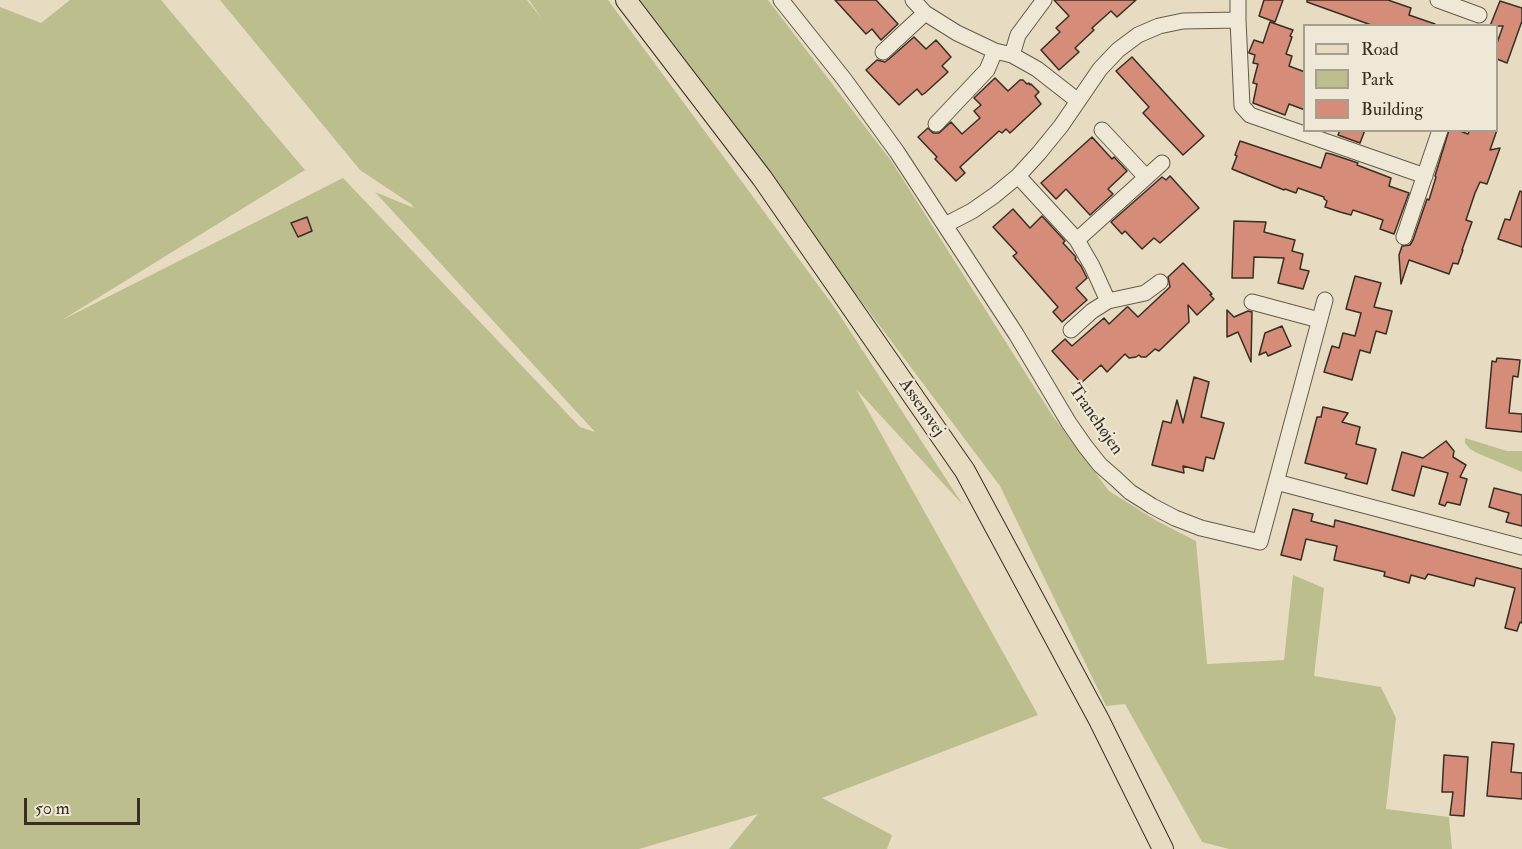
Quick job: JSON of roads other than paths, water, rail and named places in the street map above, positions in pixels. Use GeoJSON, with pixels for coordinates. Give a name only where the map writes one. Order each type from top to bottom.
{"type":"FeatureCollection","features":[{"type":"Feature","properties":{"kind":"main road","name":"Assensvej"},"geometry":{"type":"LineString","coordinates":[[626,0],[762,178],[965,471],[1100,720],[1162,849]]}},
{"type":"Feature","properties":{"kind":"street","name":"Tranehøjen"},"geometry":{"type":"LineString","coordinates":[[781,0],[897,152],[1016,334],[1080,439],[1100,465],[1130,492],[1152,506],[1201,528],[1260,542],[1325,300]]}},
{"type":"Feature","properties":{"kind":"street"},"geometry":{"type":"LineString","coordinates":[[913,0],[925,12],[957,33],[995,51],[1012,55],[1036,69],[1078,101]]}},
{"type":"Feature","properties":{"kind":"street"},"geometry":{"type":"LineString","coordinates":[[1012,55],[1018,34],[1044,0]]}},
{"type":"Feature","properties":{"kind":"street"},"geometry":{"type":"LineString","coordinates":[[1238,0],[1242,106],[1250,115],[1303,131]]}},
{"type":"Feature","properties":{"kind":"street"},"geometry":{"type":"LineString","coordinates":[[1438,0],[1479,15]]}},
{"type":"Feature","properties":{"kind":"street"},"geometry":{"type":"LineString","coordinates":[[883,52],[925,12]]}},
{"type":"Feature","properties":{"kind":"street"},"geometry":{"type":"LineString","coordinates":[[945,225],[972,211],[1018,176],[1061,126],[1100,69],[1118,50],[1138,35],[1158,26],[1182,21],[1238,20]]}},
{"type":"Feature","properties":{"kind":"street"},"geometry":{"type":"LineString","coordinates":[[936,124],[987,70],[995,51]]}},
{"type":"Feature","properties":{"kind":"street"},"geometry":{"type":"LineString","coordinates":[[1102,130],[1146,177]]}},
{"type":"Feature","properties":{"kind":"street"},"geometry":{"type":"LineString","coordinates":[[1404,237],[1439,132]]}},
{"type":"Feature","properties":{"kind":"street"},"geometry":{"type":"LineString","coordinates":[[1311,133],[1425,177]]}},
{"type":"Feature","properties":{"kind":"street"},"geometry":{"type":"LineString","coordinates":[[1077,240],[1162,163]]}},
{"type":"Feature","properties":{"kind":"street"},"geometry":{"type":"LineString","coordinates":[[1018,176],[1077,240],[1108,301]]}},
{"type":"Feature","properties":{"kind":"street"},"geometry":{"type":"LineString","coordinates":[[1071,330],[1092,311],[1108,301],[1145,293],[1160,282]]}},
{"type":"Feature","properties":{"kind":"street"},"geometry":{"type":"LineString","coordinates":[[1252,302],[1319,320]]}},
{"type":"Feature","properties":{"kind":"street"},"geometry":{"type":"LineString","coordinates":[[1276,482],[1522,548]]}}]}
